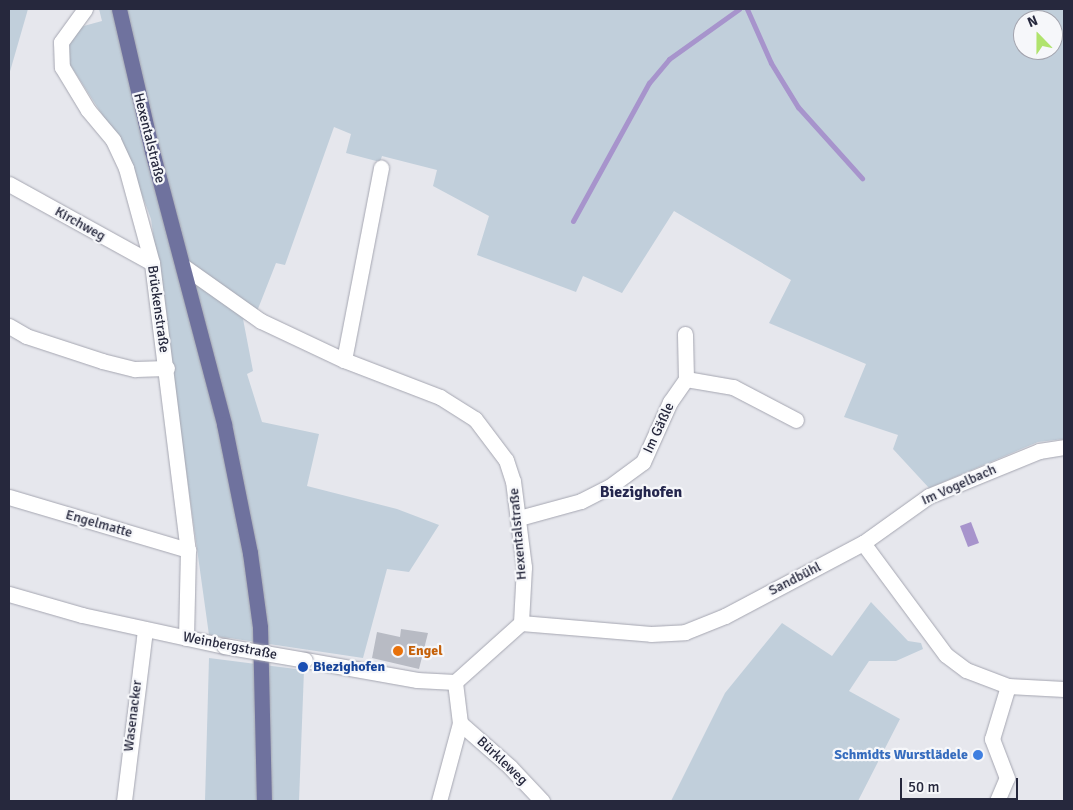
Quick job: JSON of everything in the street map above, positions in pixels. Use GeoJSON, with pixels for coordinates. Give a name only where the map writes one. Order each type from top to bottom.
{"type":"FeatureCollection","features":[{"type":"Feature","properties":{"kind":"main road","name":"Hexentalstraße"},"geometry":{"type":"LineString","coordinates":[[119,9],[224,424],[250,553],[262,673],[264,801]]}},
{"type":"Feature","properties":{"kind":"street","name":"Brückenstraße"},"geometry":{"type":"LineString","coordinates":[[85,9],[61,42],[62,67],[84,104],[112,140],[126,168],[152,263],[167,368],[188,550],[186,638]]}},
{"type":"Feature","properties":{"kind":"street"},"geometry":{"type":"LineString","coordinates":[[344,360],[381,168]]}},
{"type":"Feature","properties":{"kind":"street","name":"Kirchweg"},"geometry":{"type":"LineString","coordinates":[[9,184],[152,263]]}},
{"type":"Feature","properties":{"kind":"street","name":"Hexentalstraße"},"geometry":{"type":"LineString","coordinates":[[183,266],[260,322],[344,360],[440,397],[475,419],[506,460],[519,518],[524,567],[521,622]]}},
{"type":"Feature","properties":{"kind":"street"},"geometry":{"type":"LineString","coordinates":[[9,326],[26,336],[102,361],[135,369],[167,368]]}},
{"type":"Feature","properties":{"kind":"street"},"geometry":{"type":"LineString","coordinates":[[685,334],[686,379],[733,387],[796,420]]}},
{"type":"Feature","properties":{"kind":"street","name":"Im Gäßle"},"geometry":{"type":"LineString","coordinates":[[519,518],[581,501],[610,487],[643,462],[670,402],[686,379]]}},
{"type":"Feature","properties":{"kind":"street","name":"Im Vogelbach"},"geometry":{"type":"LineString","coordinates":[[863,543],[929,496],[1039,451],[1064,447]]}},
{"type":"Feature","properties":{"kind":"street","name":"Engelmatte"},"geometry":{"type":"LineString","coordinates":[[9,498],[188,550]]}},
{"type":"Feature","properties":{"kind":"street"},"geometry":{"type":"LineString","coordinates":[[863,543],[946,655],[966,670],[1008,686],[1064,689]]}},
{"type":"Feature","properties":{"kind":"street","name":"Sandbühl"},"geometry":{"type":"LineString","coordinates":[[521,622],[651,634],[685,632],[725,616],[863,543]]}},
{"type":"Feature","properties":{"kind":"street","name":"Weinbergstraße"},"geometry":{"type":"LineString","coordinates":[[9,594],[145,630],[224,646],[417,680],[455,682]]}},
{"type":"Feature","properties":{"kind":"street"},"geometry":{"type":"LineString","coordinates":[[439,801],[460,723],[455,682],[521,622]]}},
{"type":"Feature","properties":{"kind":"street","name":"Wasenacker"},"geometry":{"type":"LineString","coordinates":[[124,801],[145,630]]}},
{"type":"Feature","properties":{"kind":"street"},"geometry":{"type":"LineString","coordinates":[[997,801],[1007,778],[992,740],[1008,686]]}},
{"type":"Feature","properties":{"kind":"street","name":"Bürkleweg"},"geometry":{"type":"LineString","coordinates":[[460,723],[510,767],[542,801]]}},
{"type":"Feature","properties":{"kind":"shaded area"},"geometry":{"type":"Polygon","coordinates":[[[9,9],[28,9],[9,75],[9,9]]]}},
{"type":"Feature","properties":{"kind":"shaded area"},"geometry":{"type":"Polygon","coordinates":[[[99,9],[1064,9],[1064,439],[1038,442],[929,488],[893,449],[898,435],[844,417],[866,364],[769,323],[791,280],[674,211],[622,293],[583,276],[576,292],[477,255],[489,216],[433,186],[437,170],[382,156],[380,162],[346,153],[351,134],[334,127],[285,265],[276,263],[252,324],[243,319],[253,371],[247,374],[262,422],[319,434],[307,486],[397,509],[439,525],[409,572],[387,569],[363,658],[209,635],[151,219],[126,152],[69,63],[67,49],[80,27],[102,21],[99,9]]]}},
{"type":"Feature","properties":{"kind":"shaded area"},"geometry":{"type":"Polygon","coordinates":[[[971,522],[979,543],[968,547],[960,526],[971,522]]]}},
{"type":"Feature","properties":{"kind":"shaded area"},"geometry":{"type":"Polygon","coordinates":[[[871,602],[908,641],[921,643],[923,649],[896,661],[869,661],[849,691],[900,719],[858,801],[671,801],[725,693],[782,623],[832,656],[871,602]]]}},
{"type":"Feature","properties":{"kind":"shaded area"},"geometry":{"type":"Polygon","coordinates":[[[209,658],[304,670],[299,801],[205,801],[209,658]]]}},
{"type":"Feature","properties":{"kind":"building","name":"Engel"},"geometry":{"type":"Polygon","coordinates":[[[401,629],[428,633],[419,669],[372,658],[377,632],[400,637],[401,629]]]}},
{"type":"Feature","properties":{"kind":"waterway"},"geometry":{"type":"LineString","coordinates":[[573,221],[649,83],[669,59],[739,9]]}},
{"type":"Feature","properties":{"kind":"waterway"},"geometry":{"type":"LineString","coordinates":[[747,9],[771,63],[798,107],[862,178]]}},
{"type":"Feature","properties":{"kind":"place","name":"Engel"},"geometry":{"type":"Point","coordinates":[398,651]}},
{"type":"Feature","properties":{"kind":"place","name":"Biezighofen"},"geometry":{"type":"Point","coordinates":[303,667]}},
{"type":"Feature","properties":{"kind":"place","name":"Schmidts Wurstlädele"},"geometry":{"type":"Point","coordinates":[978,755]}},
{"type":"Feature","properties":{"kind":"district","name":"Biezighofen"},"geometry":{"type":"Point","coordinates":[641,492]}}]}
